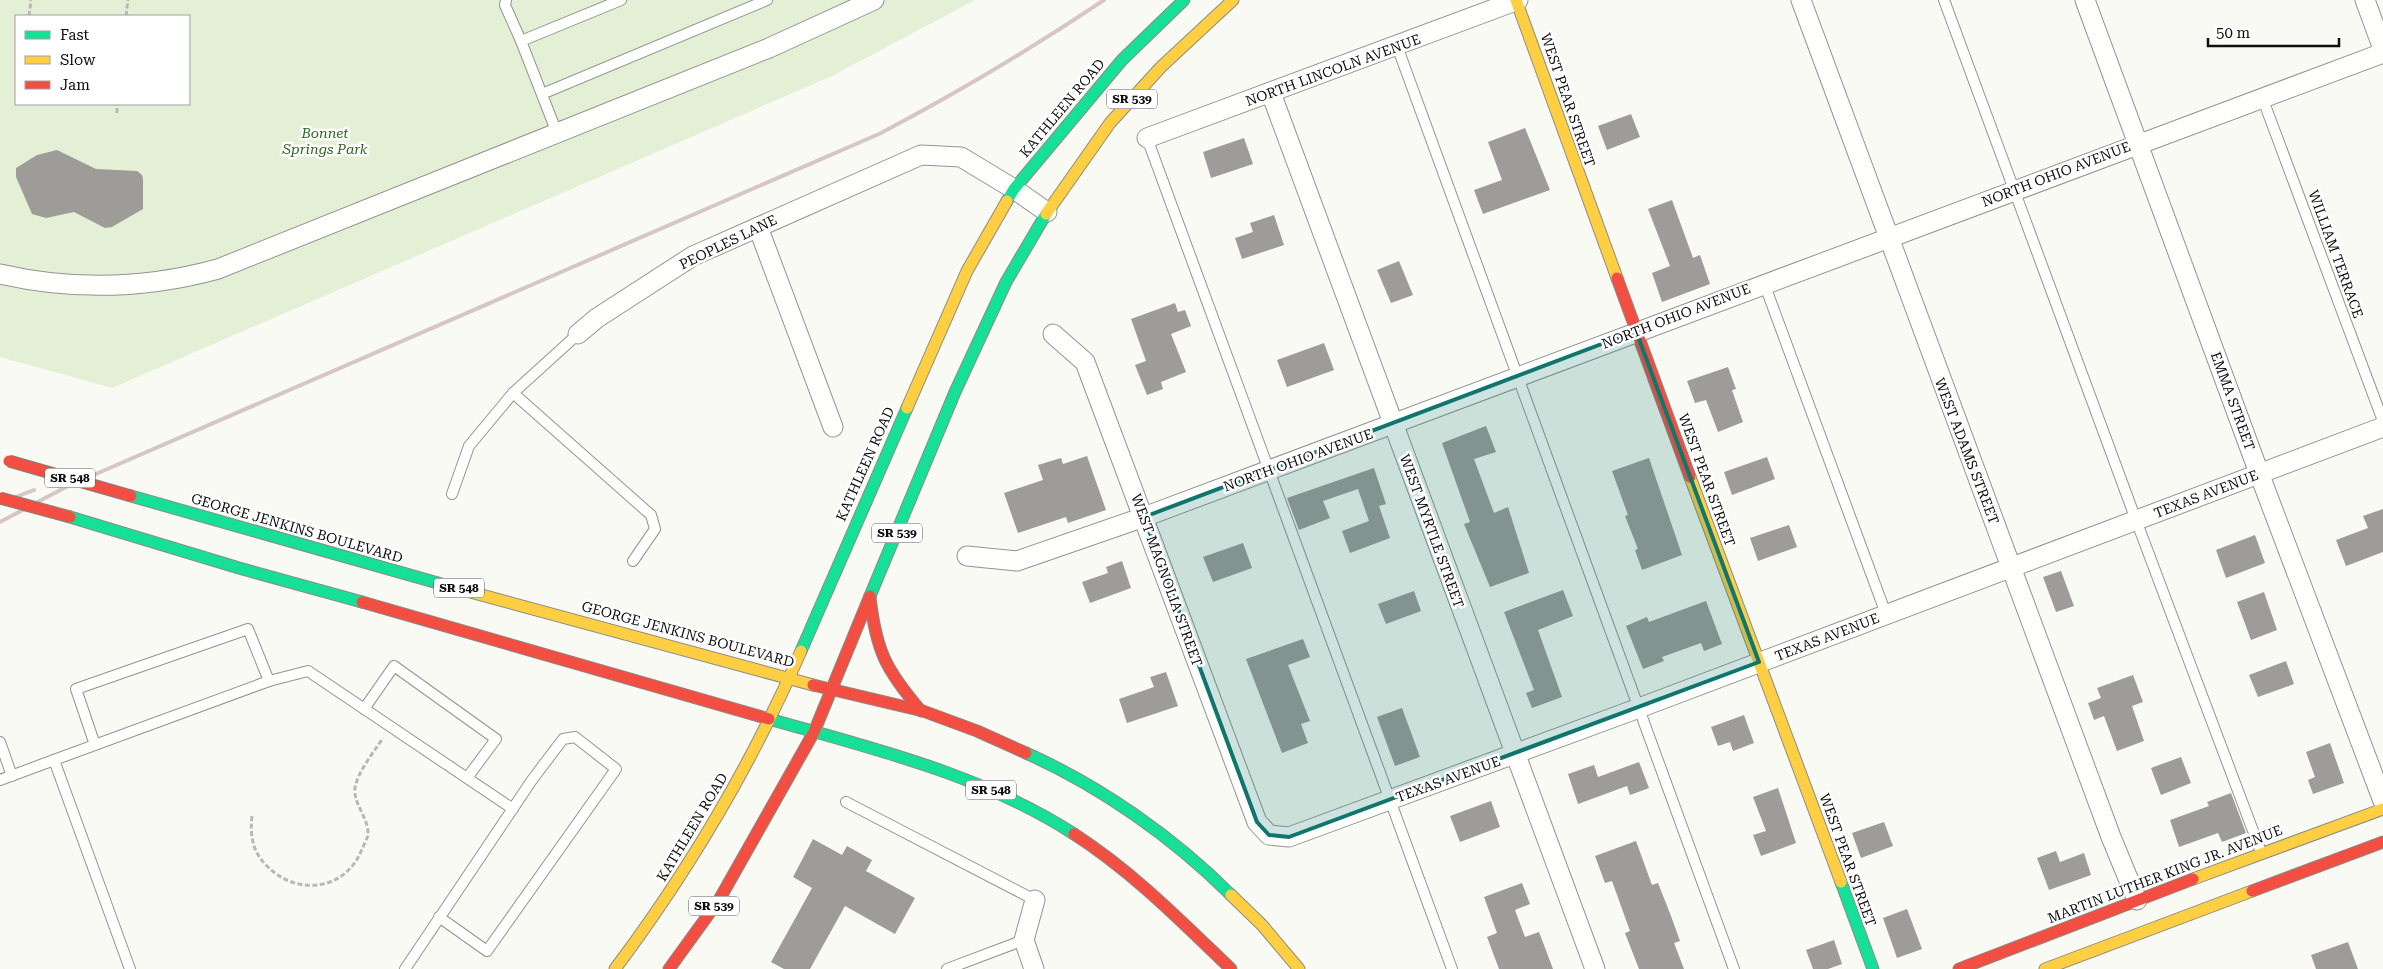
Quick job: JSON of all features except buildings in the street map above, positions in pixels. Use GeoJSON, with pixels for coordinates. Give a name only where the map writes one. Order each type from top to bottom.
{"type":"FeatureCollection","features":[{"type":"Feature","properties":{"kind":"main road","name":"KATHLEEN ROAD"},"geometry":{"type":"LineString","coordinates":[[615,969],[655,916],[703,844],[771,719],[967,271],[1014,188],[1122,60],[1184,0]]}},
{"type":"Feature","properties":{"kind":"main road","name":"SR 539"},"geometry":{"type":"LineString","coordinates":[[669,969],[719,900],[814,732],[955,392],[1006,282],[1047,212],[1110,123],[1161,67],[1233,0]]}},
{"type":"Feature","properties":{"kind":"main road","name":"WEST PEAR STREET"},"geometry":{"type":"LineString","coordinates":[[1517,0],[1636,331],[1872,969]]}},
{"type":"Feature","properties":{"kind":"main road","name":"GEORGE JENKINS BOULEVARD"},"geometry":{"type":"LineString","coordinates":[[5,459],[285,541],[830,690],[921,711],[978,731],[1023,751],[1080,782],[1139,819],[1197,864],[1243,906],[1299,969]]}},
{"type":"Feature","properties":{"kind":"main road","name":"SR 548"},"geometry":{"type":"LineString","coordinates":[[0,498],[931,766],[993,791],[1054,821],[1108,856],[1147,889],[1231,969]]}},
{"type":"Feature","properties":{"kind":"main road"},"geometry":{"type":"LineString","coordinates":[[870,597],[874,632],[883,662],[896,683],[921,711]]}},
{"type":"Feature","properties":{"kind":"main road","name":"MARTIN LUTHER KING JR. AVENUE"},"geometry":{"type":"LineString","coordinates":[[1959,969],[2262,852],[2383,809]]}},
{"type":"Feature","properties":{"kind":"main road"},"geometry":{"type":"LineString","coordinates":[[2045,969],[2383,842]]}},
{"type":"Feature","properties":{"kind":"street"},"geometry":{"type":"LineString","coordinates":[[0,274],[27,280],[81,286],[116,286],[180,280],[245,260],[769,48],[874,0]]}},
{"type":"Feature","properties":{"kind":"street","name":"NORTH LINCOLN AVENUE"},"geometry":{"type":"LineString","coordinates":[[1148,138],[1517,0]]}},
{"type":"Feature","properties":{"kind":"street","name":"WEST ADAMS STREET"},"geometry":{"type":"LineString","coordinates":[[1801,0],[2111,837],[2137,900]]}},
{"type":"Feature","properties":{"kind":"street","name":"EMMA STREET"},"geometry":{"type":"LineString","coordinates":[[2085,0],[2259,473],[2383,801]]}},
{"type":"Feature","properties":{"kind":"street"},"geometry":{"type":"LineString","coordinates":[[2365,0],[2383,51]]}},
{"type":"Feature","properties":{"kind":"street","name":"NORTH OHIO AVENUE"},"geometry":{"type":"LineString","coordinates":[[966,556],[1017,561],[1144,517],[2383,51]]}},
{"type":"Feature","properties":{"kind":"street","name":"WEST MYRTLE STREET"},"geometry":{"type":"LineString","coordinates":[[1270,93],[1595,969]]}},
{"type":"Feature","properties":{"kind":"street","name":"PEOPLES LANE"},"geometry":{"type":"LineString","coordinates":[[578,334],[597,318],[693,256],[921,155],[961,157],[1014,188],[1047,212]]}},
{"type":"Feature","properties":{"kind":"street"},"geometry":{"type":"LineString","coordinates":[[758,227],[833,427]]}},
{"type":"Feature","properties":{"kind":"street","name":"WEST MAGNOLIA STREET"},"geometry":{"type":"LineString","coordinates":[[1053,334],[1085,362],[1257,822],[1269,835]]}},
{"type":"Feature","properties":{"kind":"street","name":"TEXAS AVENUE"},"geometry":{"type":"LineString","coordinates":[[1269,835],[1289,837],[1639,708],[2383,427]]}},
{"type":"Feature","properties":{"kind":"street"},"geometry":{"type":"LineString","coordinates":[[1034,969],[1024,940],[1035,900]]}},
{"type":"Feature","properties":{"kind":"lane"},"geometry":{"type":"LineString","coordinates":[[506,0],[505,6],[521,41],[557,134]]}},
{"type":"Feature","properties":{"kind":"lane"},"geometry":{"type":"LineString","coordinates":[[521,41],[621,0]]}},
{"type":"Feature","properties":{"kind":"lane"},"geometry":{"type":"LineString","coordinates":[[542,94],[767,0]]}},
{"type":"Feature","properties":{"kind":"lane"},"geometry":{"type":"LineString","coordinates":[[1944,0],[2136,520],[2262,852]]}},
{"type":"Feature","properties":{"kind":"lane"},"geometry":{"type":"LineString","coordinates":[[1397,46],[1734,969]]}},
{"type":"Feature","properties":{"kind":"lane","name":"WILLIAM TERRACE"},"geometry":{"type":"LineString","coordinates":[[2262,97],[2383,422]]}},
{"type":"Feature","properties":{"kind":"lane"},"geometry":{"type":"LineString","coordinates":[[1148,138],[1452,969]]}},
{"type":"Feature","properties":{"kind":"lane"},"geometry":{"type":"LineString","coordinates":[[1764,283],[1886,614]]}},
{"type":"Feature","properties":{"kind":"lane","name":"PEOPLES LANE"},"geometry":{"type":"LineString","coordinates":[[452,494],[469,446],[514,394],[578,334]]}},
{"type":"Feature","properties":{"kind":"lane"},"geometry":{"type":"LineString","coordinates":[[514,394],[651,515],[655,529],[633,561]]}},
{"type":"Feature","properties":{"kind":"lane"},"geometry":{"type":"LineString","coordinates":[[95,745],[76,689],[248,629],[268,681]]}},
{"type":"Feature","properties":{"kind":"lane"},"geometry":{"type":"LineString","coordinates":[[364,709],[394,666],[496,739],[467,778]]}},
{"type":"Feature","properties":{"kind":"lane"},"geometry":{"type":"LineString","coordinates":[[0,780],[268,681],[308,671],[513,809]]}},
{"type":"Feature","properties":{"kind":"lane"},"geometry":{"type":"LineString","coordinates":[[408,968],[439,917],[563,739],[575,737],[616,769],[487,951],[439,917]]}},
{"type":"Feature","properties":{"kind":"lane"},"geometry":{"type":"LineString","coordinates":[[0,742],[12,776]]}},
{"type":"Feature","properties":{"kind":"lane"},"geometry":{"type":"LineString","coordinates":[[54,760],[130,969]]}},
{"type":"Feature","properties":{"kind":"lane"},"geometry":{"type":"LineString","coordinates":[[846,802],[1035,900]]}},
{"type":"Feature","properties":{"kind":"lane"},"geometry":{"type":"LineString","coordinates":[[948,969],[1024,940]]}},
{"type":"Feature","properties":{"kind":"path"},"geometry":{"type":"LineString","coordinates":[[29,15],[31,0]]}},
{"type":"Feature","properties":{"kind":"path"},"geometry":{"type":"LineString","coordinates":[[126,15],[128,0]]}},
{"type":"Feature","properties":{"kind":"path"},"geometry":{"type":"LineString","coordinates":[[116,113],[118,105]]}},
{"type":"Feature","properties":{"kind":"path"},"geometry":{"type":"LineString","coordinates":[[252,816],[250,835],[258,858],[272,872],[288,880],[314,887],[333,882],[352,868],[368,835],[365,816],[359,805],[355,788],[365,766],[390,726]]}},
{"type":"Feature","properties":{"kind":"highlighted area"},"geometry":{"type":"Polygon","coordinates":[[[1636,331],[1759,662],[1289,837],[1269,835],[1257,822],[1144,517],[1636,331]]]}},
{"type":"Feature","properties":{"kind":"green space","name":"Bonnet Springs Park"},"geometry":{"type":"Polygon","coordinates":[[[0,0],[975,0],[832,76],[112,388],[0,357],[0,0]]]}},
{"type":"Feature","properties":{"kind":"railway"},"geometry":{"type":"LineString","coordinates":[[0,522],[66,487],[879,134],[993,70],[1104,0]]}},
{"type":"Feature","properties":{"kind":"railway"},"geometry":{"type":"LineString","coordinates":[[0,503],[34,490]]}},
{"type":"Feature","properties":{"kind":"traffic: fast"},"geometry":{"type":"LineString","coordinates":[[1007,201],[1014,189],[1122,60],[1184,0]]}},
{"type":"Feature","properties":{"kind":"traffic: fast"},"geometry":{"type":"LineString","coordinates":[[870,596],[955,392],[1006,282],[1046,214]]}},
{"type":"Feature","properties":{"kind":"traffic: fast"},"geometry":{"type":"LineString","coordinates":[[801,651],[907,408]]}},
{"type":"Feature","properties":{"kind":"traffic: fast"},"geometry":{"type":"LineString","coordinates":[[131,496],[452,587]]}},
{"type":"Feature","properties":{"kind":"traffic: fast"},"geometry":{"type":"LineString","coordinates":[[70,517],[239,568],[362,602]]}},
{"type":"Feature","properties":{"kind":"traffic: fast"},"geometry":{"type":"LineString","coordinates":[[769,719],[887,753],[964,779],[1002,795],[1074,834]]}},
{"type":"Feature","properties":{"kind":"traffic: fast"},"geometry":{"type":"LineString","coordinates":[[1026,753],[1054,766],[1108,797],[1160,833],[1231,895]]}},
{"type":"Feature","properties":{"kind":"traffic: fast"},"geometry":{"type":"LineString","coordinates":[[1841,882],[1873,969]]}},
{"type":"Feature","properties":{"kind":"traffic: slow"},"geometry":{"type":"LineString","coordinates":[[1046,214],[1110,123],[1161,67],[1233,0]]}},
{"type":"Feature","properties":{"kind":"traffic: slow"},"geometry":{"type":"LineString","coordinates":[[1516,0],[1617,278]]}},
{"type":"Feature","properties":{"kind":"traffic: slow"},"geometry":{"type":"LineString","coordinates":[[907,408],[967,271],[1007,201]]}},
{"type":"Feature","properties":{"kind":"traffic: slow"},"geometry":{"type":"LineString","coordinates":[[1690,477],[1841,882]]}},
{"type":"Feature","properties":{"kind":"traffic: slow"},"geometry":{"type":"LineString","coordinates":[[452,587],[813,685]]}},
{"type":"Feature","properties":{"kind":"traffic: slow"},"geometry":{"type":"LineString","coordinates":[[615,969],[669,893],[717,816],[782,694],[801,651]]}},
{"type":"Feature","properties":{"kind":"traffic: slow"},"geometry":{"type":"LineString","coordinates":[[2193,879],[2383,809]]}},
{"type":"Feature","properties":{"kind":"traffic: slow"},"geometry":{"type":"LineString","coordinates":[[2045,969],[2252,891]]}},
{"type":"Feature","properties":{"kind":"traffic: slow"},"geometry":{"type":"LineString","coordinates":[[1231,895],[1262,925],[1299,969]]}},
{"type":"Feature","properties":{"kind":"traffic: jam"},"geometry":{"type":"LineString","coordinates":[[1617,278],[1690,477]]}},
{"type":"Feature","properties":{"kind":"traffic: jam"},"geometry":{"type":"LineString","coordinates":[[9,461],[131,496]]}},
{"type":"Feature","properties":{"kind":"traffic: jam"},"geometry":{"type":"LineString","coordinates":[[0,498],[70,517]]}},
{"type":"Feature","properties":{"kind":"traffic: jam"},"geometry":{"type":"LineString","coordinates":[[669,969],[719,900],[814,732],[870,596]]}},
{"type":"Feature","properties":{"kind":"traffic: jam"},"geometry":{"type":"LineString","coordinates":[[870,597],[872,616],[885,659],[899,683],[921,711]]}},
{"type":"Feature","properties":{"kind":"traffic: jam"},"geometry":{"type":"LineString","coordinates":[[362,602],[769,719]]}},
{"type":"Feature","properties":{"kind":"traffic: jam"},"geometry":{"type":"LineString","coordinates":[[813,685],[923,711],[977,731],[1026,753]]}},
{"type":"Feature","properties":{"kind":"traffic: jam"},"geometry":{"type":"LineString","coordinates":[[1074,834],[1136,881],[1175,915],[1231,969]]}},
{"type":"Feature","properties":{"kind":"traffic: jam"},"geometry":{"type":"LineString","coordinates":[[2252,891],[2383,842]]}},
{"type":"Feature","properties":{"kind":"traffic: jam"},"geometry":{"type":"LineString","coordinates":[[1959,969],[2193,879]]}}]}
